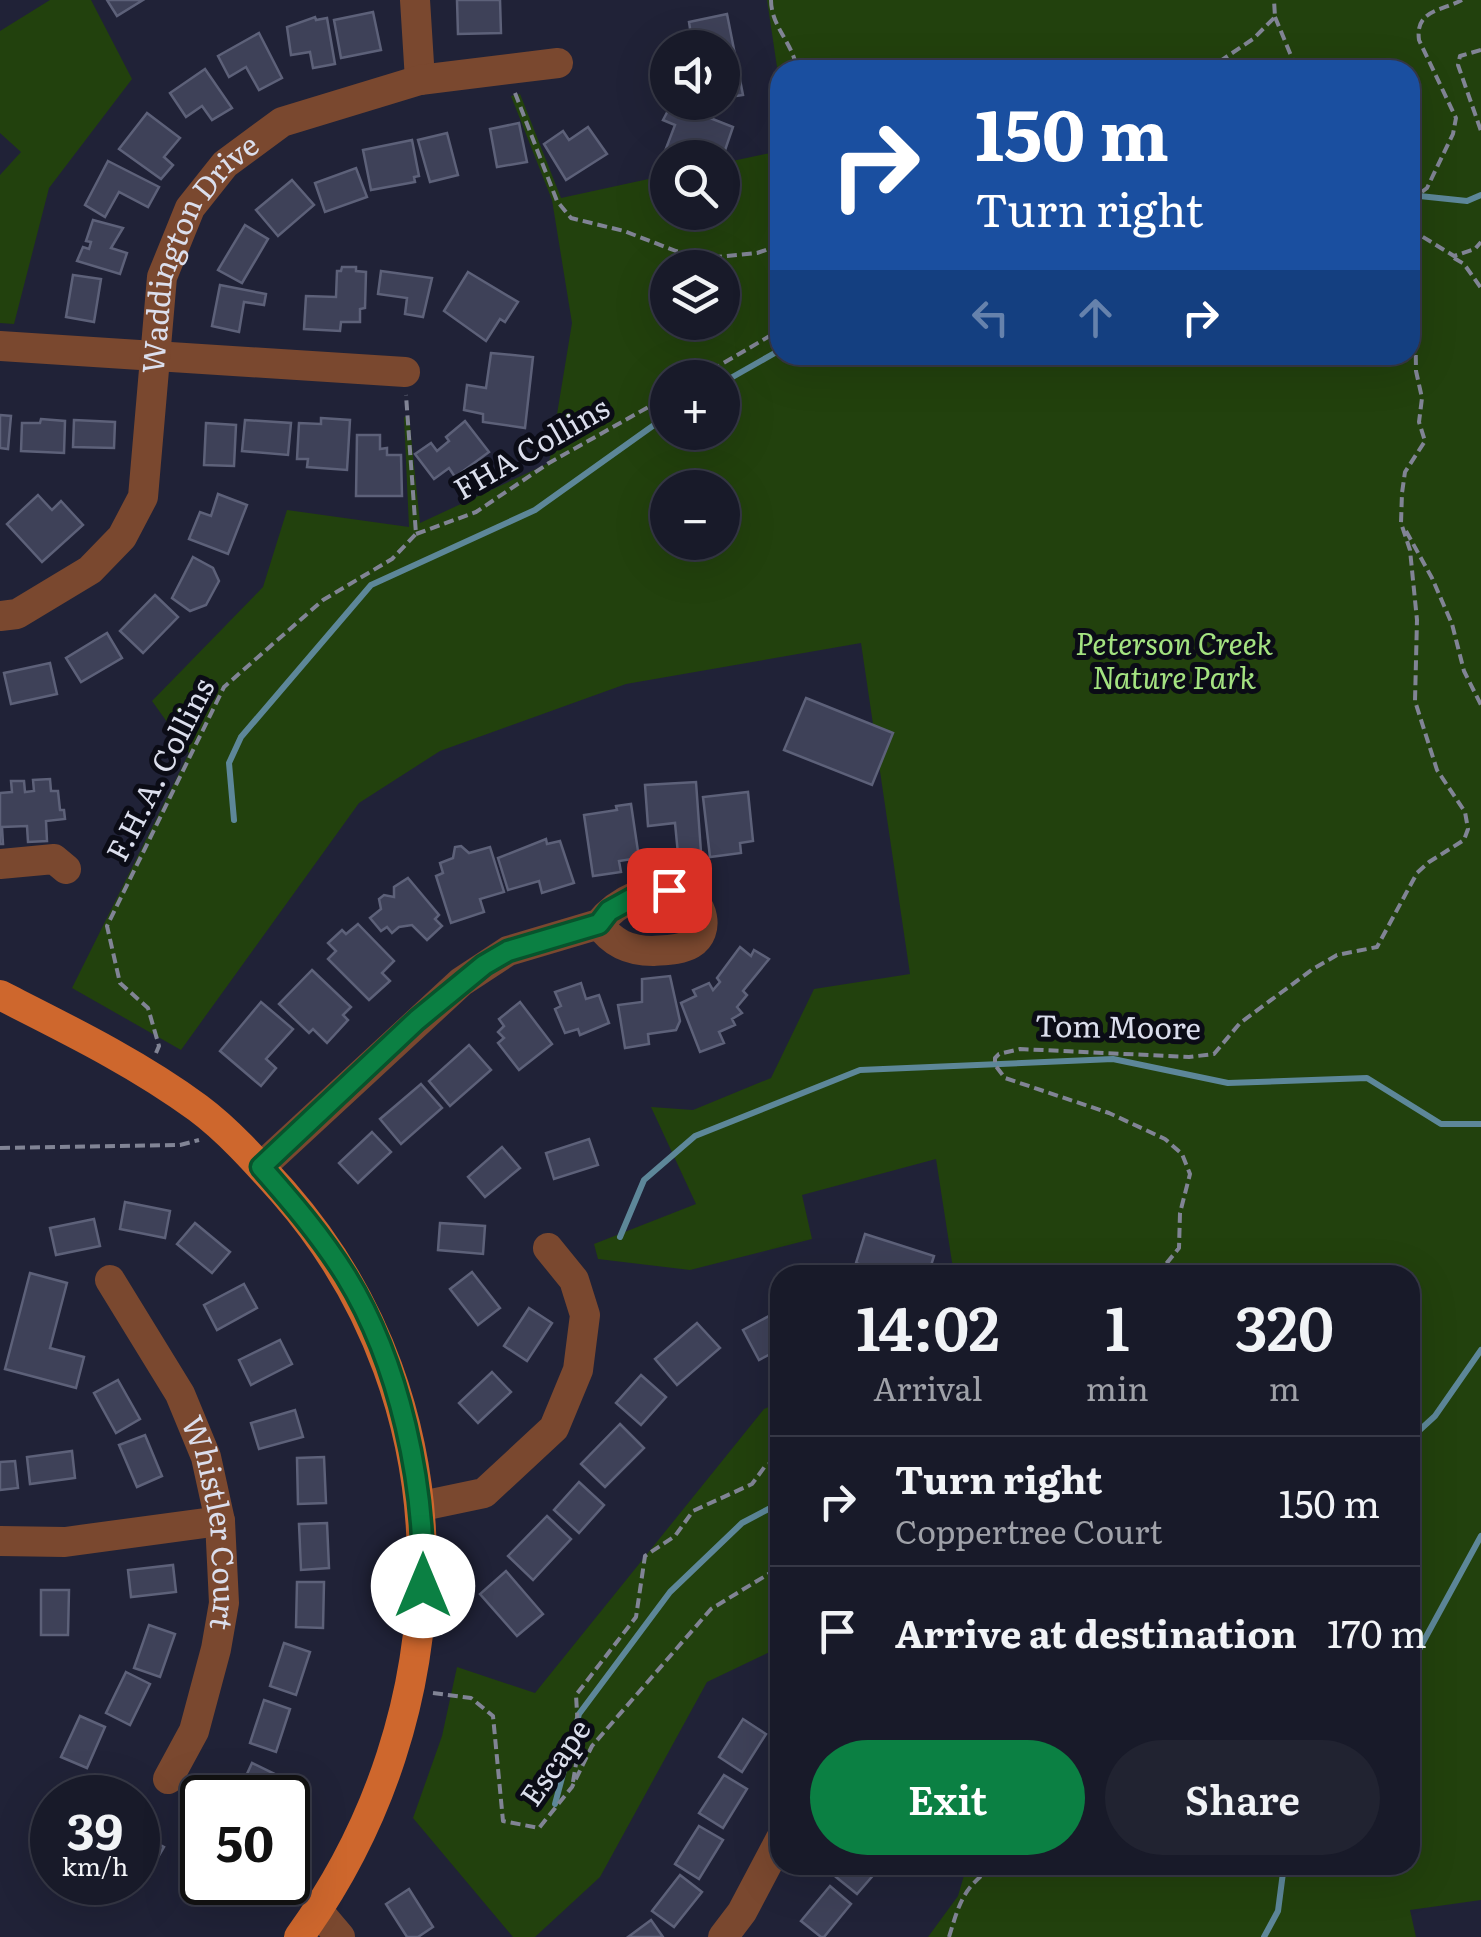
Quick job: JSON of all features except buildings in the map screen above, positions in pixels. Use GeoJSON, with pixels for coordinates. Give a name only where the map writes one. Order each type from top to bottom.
{"type":"FeatureCollection","features":[{"type":"Feature","properties":{"kind":"main road"},"geometry":{"type":"LineString","coordinates":[[0,995],[88,1040],[199,1109],[261,1167],[310,1224],[348,1280],[374,1331],[400,1408],[422,1506],[422,1610],[408,1690],[393,1751],[363,1832],[299,1937]]}},
{"type":"Feature","properties":{"kind":"street"},"geometry":{"type":"LineString","coordinates":[[416,0],[420,80]]}},
{"type":"Feature","properties":{"kind":"street","name":"Waddington Drive"},"geometry":{"type":"LineString","coordinates":[[0,616],[18,614],[90,570],[122,537],[143,497],[162,277],[190,208],[225,164],[282,122],[420,80],[558,64]]}},
{"type":"Feature","properties":{"kind":"street"},"geometry":{"type":"LineString","coordinates":[[0,346],[405,372]]}},
{"type":"Feature","properties":{"kind":"street"},"geometry":{"type":"LineString","coordinates":[[0,864],[54,859],[66,869]]}},
{"type":"Feature","properties":{"kind":"street"},"geometry":{"type":"LineString","coordinates":[[261,1167],[461,982],[508,951],[599,924]]}},
{"type":"Feature","properties":{"kind":"street"},"geometry":{"type":"LineString","coordinates":[[422,1506],[484,1493],[554,1428],[578,1370],[585,1315],[574,1280],[548,1248]]}},
{"type":"Feature","properties":{"kind":"street","name":"Whistler Court"},"geometry":{"type":"LineString","coordinates":[[110,1280],[180,1394],[206,1457],[220,1521],[224,1603],[216,1649],[194,1731],[168,1778]]}},
{"type":"Feature","properties":{"kind":"street"},"geometry":{"type":"LineString","coordinates":[[0,1541],[65,1542],[220,1521]]}},
{"type":"Feature","properties":{"kind":"street"},"geometry":{"type":"LineString","coordinates":[[723,1937],[742,1912],[770,1859]]}},
{"type":"Feature","properties":{"kind":"street"},"geometry":{"type":"LineString","coordinates":[[318,1911],[340,1937]]}},
{"type":"Feature","properties":{"kind":"path"},"geometry":{"type":"LineString","coordinates":[[772,0],[772,12],[796,60]]}},
{"type":"Feature","properties":{"kind":"path"},"geometry":{"type":"LineString","coordinates":[[1274,0],[1276,17],[1294,60]]}},
{"type":"Feature","properties":{"kind":"path"},"geometry":{"type":"LineString","coordinates":[[1420,193],[1427,188],[1453,134],[1456,118],[1418,29],[1427,14],[1462,0]]}},
{"type":"Feature","properties":{"kind":"path"},"geometry":{"type":"LineString","coordinates":[[1222,60],[1276,17]]}},
{"type":"Feature","properties":{"kind":"path"},"geometry":{"type":"LineString","coordinates":[[1481,50],[1460,56],[1458,65],[1481,132]]}},
{"type":"Feature","properties":{"kind":"path"},"geometry":{"type":"LineString","coordinates":[[508,70],[557,201],[571,218],[706,258],[770,249]]}},
{"type":"Feature","properties":{"kind":"path"},"geometry":{"type":"LineString","coordinates":[[1420,236],[1464,264],[1481,288]]}},
{"type":"Feature","properties":{"kind":"path"},"geometry":{"type":"LineString","coordinates":[[1441,250],[1454,256],[1464,255],[1481,242]]}},
{"type":"Feature","properties":{"kind":"path"},"geometry":{"type":"LineString","coordinates":[[729,360],[770,336]]}},
{"type":"Feature","properties":{"kind":"path","name":"Tom Moore"},"geometry":{"type":"LineString","coordinates":[[1166,1265],[1179,1248],[1180,1213],[1190,1174],[1182,1154],[1166,1139],[1109,1114],[1005,1078],[995,1065],[995,1058],[1020,1048],[1189,1057],[1214,1054],[1240,1023],[1313,970],[1336,955],[1377,947],[1417,873],[1464,840],[1468,829],[1464,812],[1438,770],[1415,701],[1417,620],[1410,550],[1401,523],[1406,472],[1425,441],[1419,422],[1422,398],[1416,365]]}},
{"type":"Feature","properties":{"kind":"path"},"geometry":{"type":"LineString","coordinates":[[405,372],[416,534]]}},
{"type":"Feature","properties":{"kind":"path","name":"FHA Collins"},"geometry":{"type":"LineString","coordinates":[[416,534],[476,512],[549,463],[650,406]]}},
{"type":"Feature","properties":{"kind":"path"},"geometry":{"type":"LineString","coordinates":[[1401,523],[1432,578],[1452,624],[1464,671],[1481,705]]}},
{"type":"Feature","properties":{"kind":"path","name":"F.H.A. Collins"},"geometry":{"type":"LineString","coordinates":[[146,1076],[159,1046],[148,1008],[120,983],[107,926],[224,687],[323,600],[392,559],[416,534]]}},
{"type":"Feature","properties":{"kind":"path"},"geometry":{"type":"LineString","coordinates":[[0,1148],[180,1145],[224,1133]]}},
{"type":"Feature","properties":{"kind":"path"},"geometry":{"type":"LineString","coordinates":[[572,1787],[578,1746],[576,1695],[636,1617],[645,1556],[675,1536],[692,1510],[752,1484],[770,1464]]}},
{"type":"Feature","properties":{"kind":"path","name":"Escape"},"geometry":{"type":"LineString","coordinates":[[408,1690],[471,1698],[493,1716],[502,1821],[538,1828],[572,1787],[592,1746],[711,1609],[770,1574]]}},
{"type":"Feature","properties":{"kind":"path"},"geometry":{"type":"LineString","coordinates":[[949,1937],[962,1896],[981,1875]]}},
{"type":"Feature","properties":{"kind":"green space"},"geometry":{"type":"Polygon","coordinates":[[[50,0],[91,0],[132,79],[49,188],[14,324],[0,323],[0,175],[21,152],[0,133],[0,31],[50,0]]]}},
{"type":"Feature","properties":{"kind":"green space","name":"Peterson Creek Nature Park"},"geometry":{"type":"Polygon","coordinates":[[[767,0],[1481,0],[1481,1900],[1410,1910],[1416,1937],[928,1937],[958,1896],[964,1875],[1420,1875],[1420,1265],[952,1265],[936,1159],[802,1195],[812,1239],[690,1270],[598,1259],[594,1244],[696,1204],[651,1107],[693,1110],[771,1078],[814,989],[910,974],[861,643],[626,684],[440,751],[359,803],[181,1050],[72,988],[189,753],[152,701],[263,587],[287,510],[409,527],[404,417],[409,416],[420,523],[549,463],[572,323],[552,200],[511,96],[520,94],[561,198],[650,179],[650,230],[740,230],[740,159],[770,153],[770,365],[1420,365],[1420,60],[776,60],[767,0]]]}},
{"type":"Feature","properties":{"kind":"green space"},"geometry":{"type":"Polygon","coordinates":[[[770,1406],[770,1652],[707,1682],[600,1877],[535,1937],[513,1937],[413,1818],[442,1736],[457,1667],[535,1693],[770,1406]]]}},
{"type":"Feature","properties":{"kind":"waterway"},"geometry":{"type":"LineString","coordinates":[[1420,196],[1467,201],[1481,195]]}},
{"type":"Feature","properties":{"kind":"waterway"},"geometry":{"type":"LineString","coordinates":[[740,373],[770,356]]}},
{"type":"Feature","properties":{"kind":"waterway"},"geometry":{"type":"LineString","coordinates":[[234,820],[229,763],[241,737],[371,585],[535,510],[650,428]]}},
{"type":"Feature","properties":{"kind":"waterway"},"geometry":{"type":"LineString","coordinates":[[620,1237],[644,1180],[695,1136],[860,1070],[1113,1059],[1228,1083],[1367,1078],[1441,1124],[1481,1124]]}},
{"type":"Feature","properties":{"kind":"waterway"},"geometry":{"type":"LineString","coordinates":[[1420,1430],[1435,1416],[1481,1350]]}},
{"type":"Feature","properties":{"kind":"waterway"},"geometry":{"type":"LineString","coordinates":[[555,1804],[579,1714],[670,1592],[742,1523],[770,1508]]}},
{"type":"Feature","properties":{"kind":"waterway"},"geometry":{"type":"LineString","coordinates":[[1420,1648],[1481,1536]]}},
{"type":"Feature","properties":{"kind":"waterway"},"geometry":{"type":"LineString","coordinates":[[1264,1937],[1278,1911],[1283,1875]]}},
{"type":"Feature","properties":{"kind":"route"},"geometry":{"type":"LineString","coordinates":[[423,1586],[422,1506],[400,1408],[374,1331],[348,1280],[310,1224],[261,1167],[417,1020],[484,965],[508,951],[599,924],[609,911],[638,895],[669,890]]}}]}
